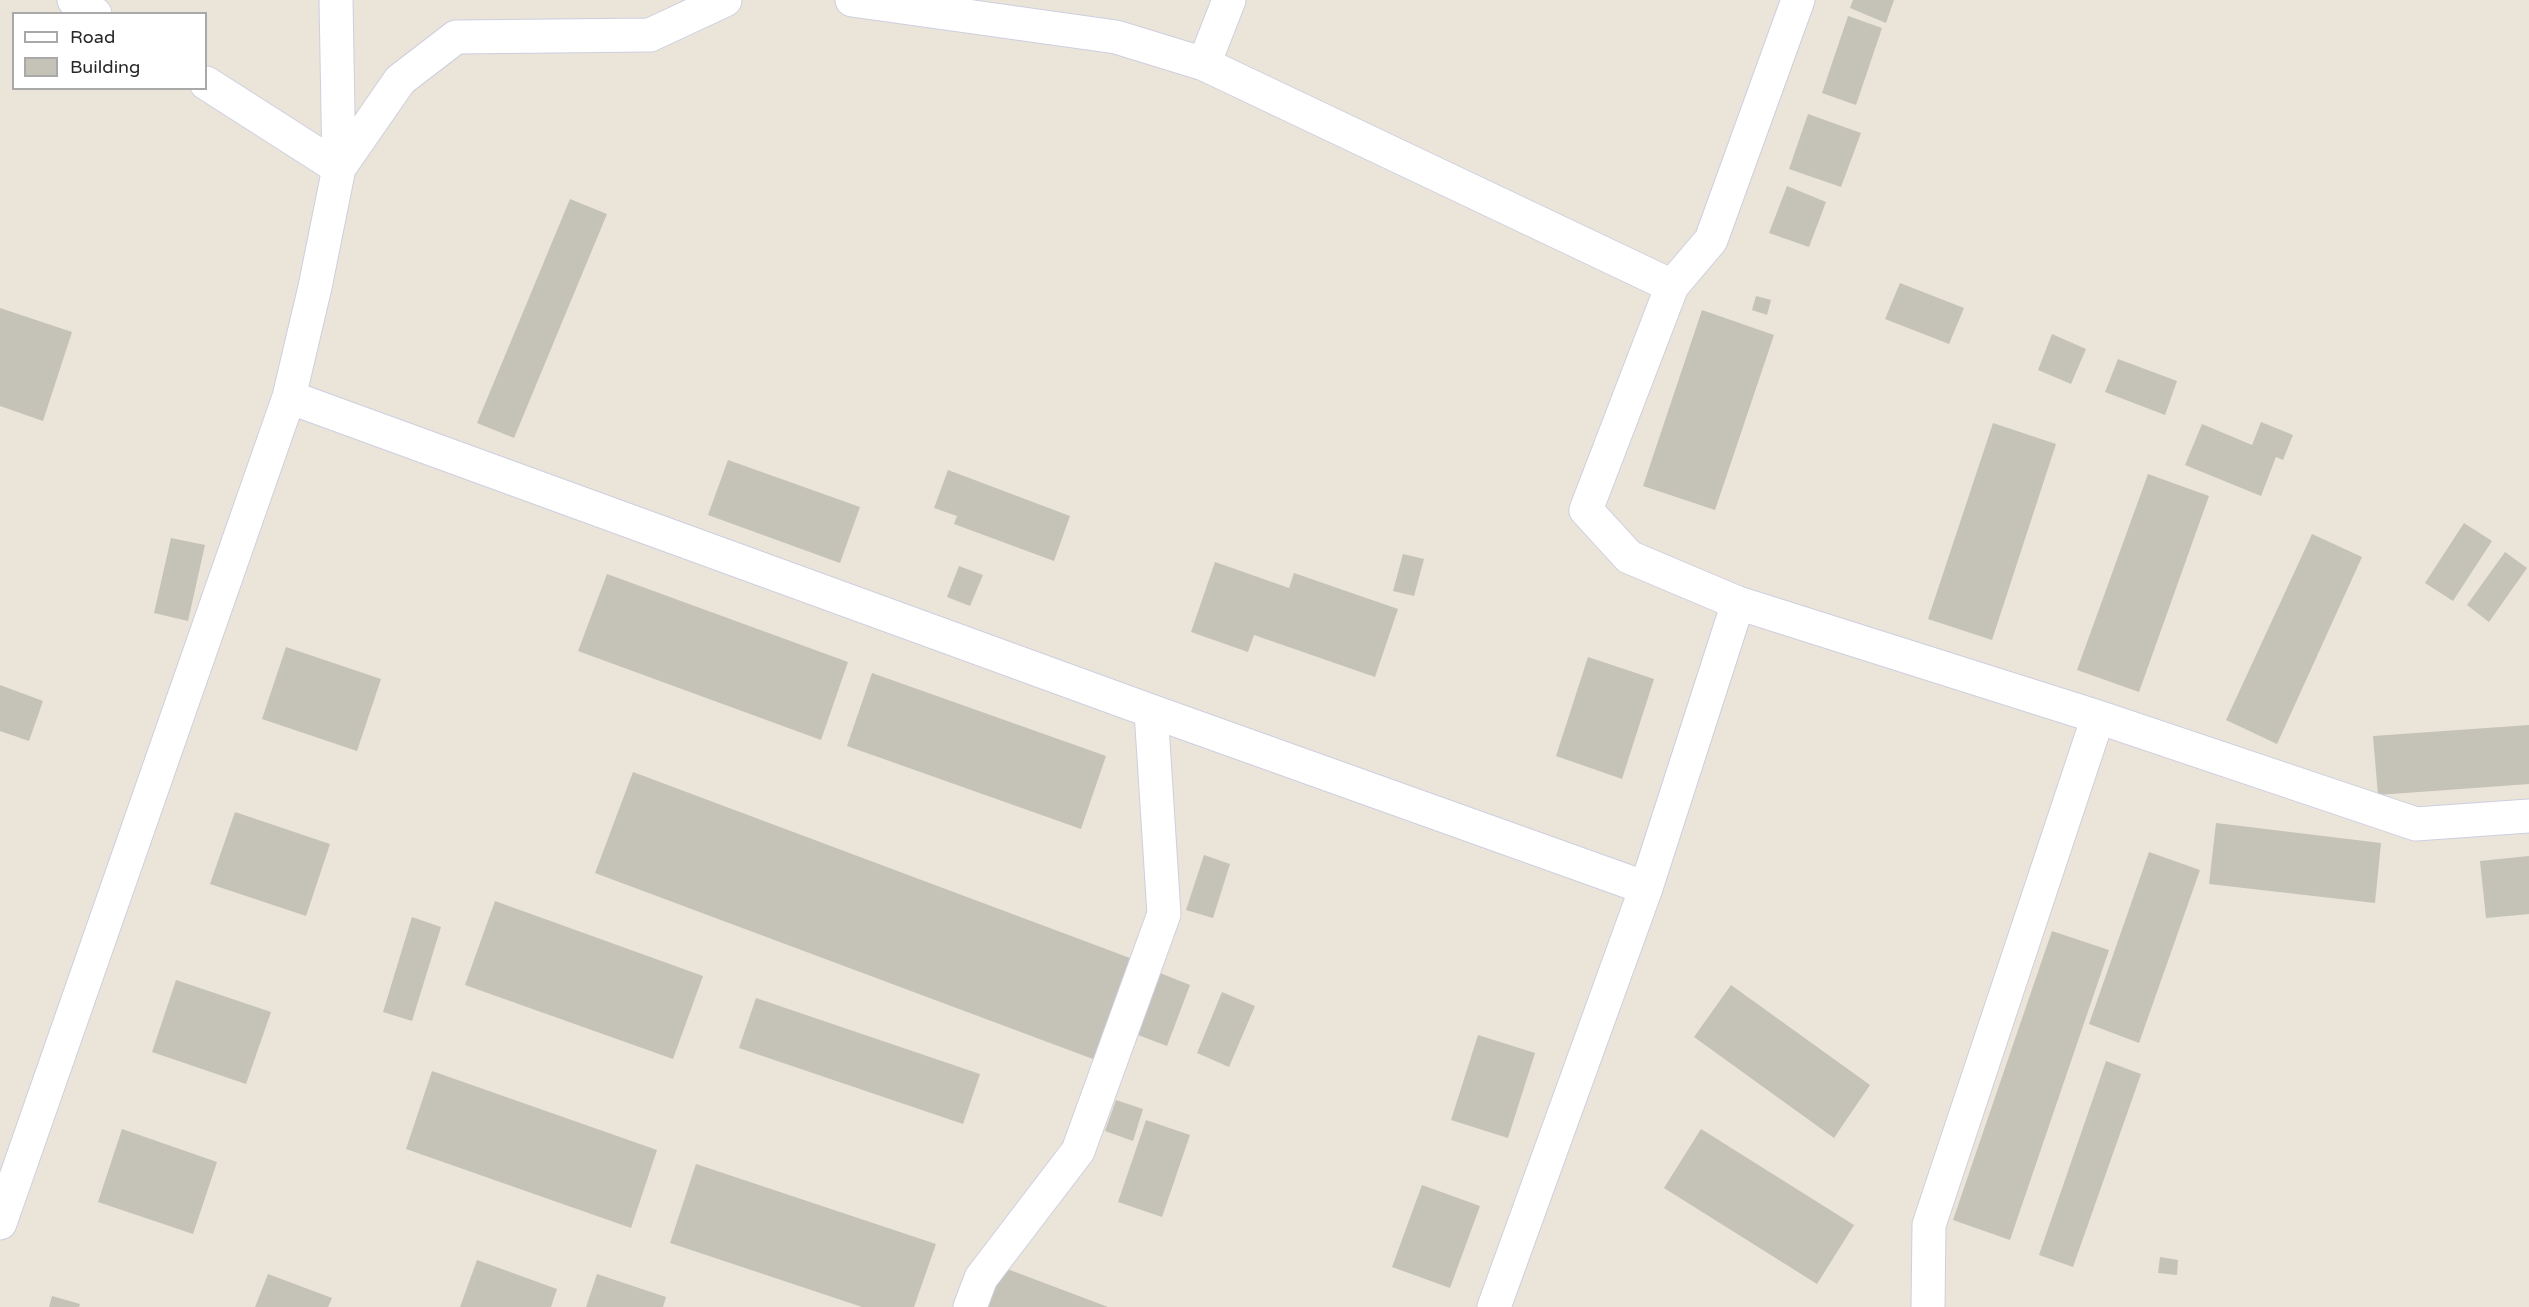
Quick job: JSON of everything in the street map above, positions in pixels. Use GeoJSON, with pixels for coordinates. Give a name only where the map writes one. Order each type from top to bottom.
{"type":"FeatureCollection","features":[{"type":"Feature","properties":{"kind":"street"},"geometry":{"type":"LineString","coordinates":[[74,0],[92,12]]}},
{"type":"Feature","properties":{"kind":"street"},"geometry":{"type":"LineString","coordinates":[[0,1223],[289,397],[315,287],[339,168],[336,0]]}},
{"type":"Feature","properties":{"kind":"street"},"geometry":{"type":"LineString","coordinates":[[339,168],[400,80],[456,37],[650,35],[725,0]]}},
{"type":"Feature","properties":{"kind":"street"},"geometry":{"type":"LineString","coordinates":[[852,0],[1116,37],[1204,64],[1672,286]]}},
{"type":"Feature","properties":{"kind":"street"},"geometry":{"type":"LineString","coordinates":[[1204,64],[1229,0]]}},
{"type":"Feature","properties":{"kind":"street"},"geometry":{"type":"LineString","coordinates":[[1798,0],[1711,240],[1672,286],[1586,510],[1629,557],[1738,603],[2098,717],[2416,824],[2529,816]]}},
{"type":"Feature","properties":{"kind":"street"},"geometry":{"type":"LineString","coordinates":[[207,84],[339,168]]}},
{"type":"Feature","properties":{"kind":"street"},"geometry":{"type":"LineString","coordinates":[[289,397],[1151,711],[1646,888]]}},
{"type":"Feature","properties":{"kind":"street"},"geometry":{"type":"LineString","coordinates":[[1494,1307],[1646,888],[1738,603]]}},
{"type":"Feature","properties":{"kind":"street"},"geometry":{"type":"LineString","coordinates":[[970,1307],[981,1278],[1078,1151],[1164,914],[1151,711]]}},
{"type":"Feature","properties":{"kind":"street"},"geometry":{"type":"LineString","coordinates":[[1928,1307],[1929,1226],[2098,717]]}},
{"type":"Feature","properties":{"kind":"building"},"geometry":{"type":"Polygon","coordinates":[[[1853,0],[1894,0],[1886,23],[1850,8],[1853,0]]]}},
{"type":"Feature","properties":{"kind":"building"},"geometry":{"type":"Polygon","coordinates":[[[1848,16],[1882,28],[1856,105],[1822,93],[1848,16]]]}},
{"type":"Feature","properties":{"kind":"building"},"geometry":{"type":"Polygon","coordinates":[[[1808,114],[1861,133],[1841,187],[1789,169],[1808,114]]]}},
{"type":"Feature","properties":{"kind":"building"},"geometry":{"type":"Polygon","coordinates":[[[1787,186],[1826,202],[1809,247],[1769,233],[1787,186]]]}},
{"type":"Feature","properties":{"kind":"building"},"geometry":{"type":"Polygon","coordinates":[[[570,199],[607,214],[514,438],[477,423],[570,199]]]}},
{"type":"Feature","properties":{"kind":"building"},"geometry":{"type":"Polygon","coordinates":[[[1900,283],[1964,308],[1949,344],[1885,319],[1900,283]]]}},
{"type":"Feature","properties":{"kind":"building"},"geometry":{"type":"Polygon","coordinates":[[[1756,296],[1771,300],[1767,315],[1752,310],[1756,296]]]}},
{"type":"Feature","properties":{"kind":"building"},"geometry":{"type":"Polygon","coordinates":[[[0,308],[72,332],[43,421],[0,406],[0,308]]]}},
{"type":"Feature","properties":{"kind":"building"},"geometry":{"type":"Polygon","coordinates":[[[1702,310],[1774,335],[1715,510],[1643,486],[1702,310]]]}},
{"type":"Feature","properties":{"kind":"building"},"geometry":{"type":"Polygon","coordinates":[[[2052,334],[2086,349],[2071,384],[2038,370],[2052,334]]]}},
{"type":"Feature","properties":{"kind":"building"},"geometry":{"type":"Polygon","coordinates":[[[2118,359],[2177,381],[2165,415],[2105,392],[2118,359]]]}},
{"type":"Feature","properties":{"kind":"building"},"geometry":{"type":"Polygon","coordinates":[[[2261,422],[2293,435],[2283,460],[2276,457],[2261,496],[2185,465],[2202,424],[2252,445],[2261,422]]]}},
{"type":"Feature","properties":{"kind":"building"},"geometry":{"type":"Polygon","coordinates":[[[1993,423],[2056,444],[1992,640],[1928,619],[1993,423]]]}},
{"type":"Feature","properties":{"kind":"building"},"geometry":{"type":"Polygon","coordinates":[[[728,460],[860,507],[840,563],[708,515],[728,460]]]}},
{"type":"Feature","properties":{"kind":"building"},"geometry":{"type":"Polygon","coordinates":[[[948,470],[1070,516],[1054,561],[954,524],[957,516],[934,508],[948,470]]]}},
{"type":"Feature","properties":{"kind":"building"},"geometry":{"type":"Polygon","coordinates":[[[2148,474],[2209,496],[2139,692],[2077,670],[2148,474]]]}},
{"type":"Feature","properties":{"kind":"building"},"geometry":{"type":"Polygon","coordinates":[[[2464,523],[2492,541],[2453,601],[2425,583],[2464,523]]]}},
{"type":"Feature","properties":{"kind":"building"},"geometry":{"type":"Polygon","coordinates":[[[2312,534],[2362,557],[2277,744],[2226,720],[2312,534]]]}},
{"type":"Feature","properties":{"kind":"building"},"geometry":{"type":"Polygon","coordinates":[[[171,538],[205,545],[188,621],[154,613],[171,538]]]}},
{"type":"Feature","properties":{"kind":"building"},"geometry":{"type":"Polygon","coordinates":[[[2505,552],[2527,568],[2489,622],[2467,605],[2505,552]]]}},
{"type":"Feature","properties":{"kind":"building"},"geometry":{"type":"Polygon","coordinates":[[[1403,554],[1424,559],[1414,596],[1393,591],[1403,554]]]}},
{"type":"Feature","properties":{"kind":"building"},"geometry":{"type":"Polygon","coordinates":[[[1215,562],[1289,588],[1294,573],[1398,609],[1375,677],[1254,635],[1248,652],[1191,632],[1215,562]]]}},
{"type":"Feature","properties":{"kind":"building"},"geometry":{"type":"Polygon","coordinates":[[[959,566],[983,575],[970,606],[947,597],[959,566]]]}},
{"type":"Feature","properties":{"kind":"building"},"geometry":{"type":"Polygon","coordinates":[[[607,574],[848,662],[821,740],[578,651],[607,574]]]}},
{"type":"Feature","properties":{"kind":"building"},"geometry":{"type":"Polygon","coordinates":[[[286,647],[381,679],[357,751],[262,719],[286,647]]]}},
{"type":"Feature","properties":{"kind":"building"},"geometry":{"type":"Polygon","coordinates":[[[1588,657],[1654,679],[1622,779],[1556,756],[1588,657]]]}},
{"type":"Feature","properties":{"kind":"building"},"geometry":{"type":"Polygon","coordinates":[[[872,673],[1106,756],[1081,829],[847,746],[872,673]]]}},
{"type":"Feature","properties":{"kind":"building"},"geometry":{"type":"Polygon","coordinates":[[[0,685],[43,701],[29,741],[0,731],[0,685]]]}},
{"type":"Feature","properties":{"kind":"building"},"geometry":{"type":"Polygon","coordinates":[[[2529,725],[2529,784],[2378,795],[2373,736],[2529,725]]]}},
{"type":"Feature","properties":{"kind":"building"},"geometry":{"type":"Polygon","coordinates":[[[633,772],[1138,961],[1101,1062],[595,873],[633,772]]]}},
{"type":"Feature","properties":{"kind":"building"},"geometry":{"type":"Polygon","coordinates":[[[235,812],[330,844],[306,916],[210,884],[235,812]]]}},
{"type":"Feature","properties":{"kind":"building"},"geometry":{"type":"Polygon","coordinates":[[[2216,823],[2381,843],[2375,903],[2209,884],[2216,823]]]}},
{"type":"Feature","properties":{"kind":"building"},"geometry":{"type":"Polygon","coordinates":[[[2149,852],[2200,870],[2139,1043],[2089,1024],[2149,852]]]}},
{"type":"Feature","properties":{"kind":"building"},"geometry":{"type":"Polygon","coordinates":[[[1204,855],[1230,864],[1213,918],[1186,910],[1204,855]]]}},
{"type":"Feature","properties":{"kind":"building"},"geometry":{"type":"Polygon","coordinates":[[[2529,856],[2529,914],[2486,918],[2480,861],[2529,856]]]}},
{"type":"Feature","properties":{"kind":"building"},"geometry":{"type":"Polygon","coordinates":[[[495,901],[703,976],[673,1059],[465,985],[495,901]]]}},
{"type":"Feature","properties":{"kind":"building"},"geometry":{"type":"Polygon","coordinates":[[[412,917],[441,927],[412,1021],[383,1012],[412,917]]]}},
{"type":"Feature","properties":{"kind":"building"},"geometry":{"type":"Polygon","coordinates":[[[2052,931],[2109,950],[2010,1240],[1953,1220],[2052,931]]]}},
{"type":"Feature","properties":{"kind":"building"},"geometry":{"type":"Polygon","coordinates":[[[1160,973],[1190,985],[1167,1046],[1138,1035],[1160,973]]]}},
{"type":"Feature","properties":{"kind":"building"},"geometry":{"type":"Polygon","coordinates":[[[176,980],[271,1012],[246,1084],[152,1052],[176,980]]]}},
{"type":"Feature","properties":{"kind":"building"},"geometry":{"type":"Polygon","coordinates":[[[1731,985],[1870,1085],[1834,1138],[1694,1037],[1731,985]]]}},
{"type":"Feature","properties":{"kind":"building"},"geometry":{"type":"Polygon","coordinates":[[[1222,992],[1255,1006],[1229,1067],[1197,1053],[1222,992]]]}},
{"type":"Feature","properties":{"kind":"building"},"geometry":{"type":"Polygon","coordinates":[[[756,998],[980,1074],[963,1124],[739,1048],[756,998]]]}},
{"type":"Feature","properties":{"kind":"building"},"geometry":{"type":"Polygon","coordinates":[[[1478,1035],[1535,1053],[1508,1138],[1451,1120],[1478,1035]]]}},
{"type":"Feature","properties":{"kind":"building"},"geometry":{"type":"Polygon","coordinates":[[[2106,1061],[2141,1074],[2073,1267],[2039,1255],[2106,1061]]]}},
{"type":"Feature","properties":{"kind":"building"},"geometry":{"type":"Polygon","coordinates":[[[432,1071],[657,1150],[631,1228],[406,1149],[432,1071]]]}},
{"type":"Feature","properties":{"kind":"building"},"geometry":{"type":"Polygon","coordinates":[[[1116,1100],[1143,1109],[1133,1141],[1105,1131],[1116,1100]]]}},
{"type":"Feature","properties":{"kind":"building"},"geometry":{"type":"Polygon","coordinates":[[[1146,1120],[1190,1135],[1162,1217],[1118,1202],[1146,1120]]]}},
{"type":"Feature","properties":{"kind":"building"},"geometry":{"type":"Polygon","coordinates":[[[122,1129],[217,1162],[193,1234],[98,1202],[122,1129]]]}},
{"type":"Feature","properties":{"kind":"building"},"geometry":{"type":"Polygon","coordinates":[[[1701,1129],[1854,1225],[1817,1284],[1664,1188],[1701,1129]]]}},
{"type":"Feature","properties":{"kind":"building"},"geometry":{"type":"Polygon","coordinates":[[[696,1164],[936,1244],[914,1307],[862,1307],[670,1243],[696,1164]]]}},
{"type":"Feature","properties":{"kind":"building"},"geometry":{"type":"Polygon","coordinates":[[[1422,1185],[1480,1206],[1450,1288],[1392,1267],[1422,1185]]]}},
{"type":"Feature","properties":{"kind":"building"},"geometry":{"type":"Polygon","coordinates":[[[2160,1257],[2178,1260],[2177,1275],[2158,1273],[2160,1257]]]}},
{"type":"Feature","properties":{"kind":"building"},"geometry":{"type":"Polygon","coordinates":[[[477,1260],[557,1289],[551,1307],[460,1307],[477,1260]]]}},
{"type":"Feature","properties":{"kind":"building"},"geometry":{"type":"Polygon","coordinates":[[[1002,1267],[1108,1307],[987,1307],[1002,1267]]]}},
{"type":"Feature","properties":{"kind":"building"},"geometry":{"type":"Polygon","coordinates":[[[268,1274],[332,1298],[328,1307],[255,1307],[268,1274]]]}},
{"type":"Feature","properties":{"kind":"building"},"geometry":{"type":"Polygon","coordinates":[[[597,1274],[666,1297],[663,1307],[586,1307],[597,1274]]]}},
{"type":"Feature","properties":{"kind":"building"},"geometry":{"type":"Polygon","coordinates":[[[52,1296],[80,1304],[79,1307],[49,1307],[52,1296]]]}}]}
